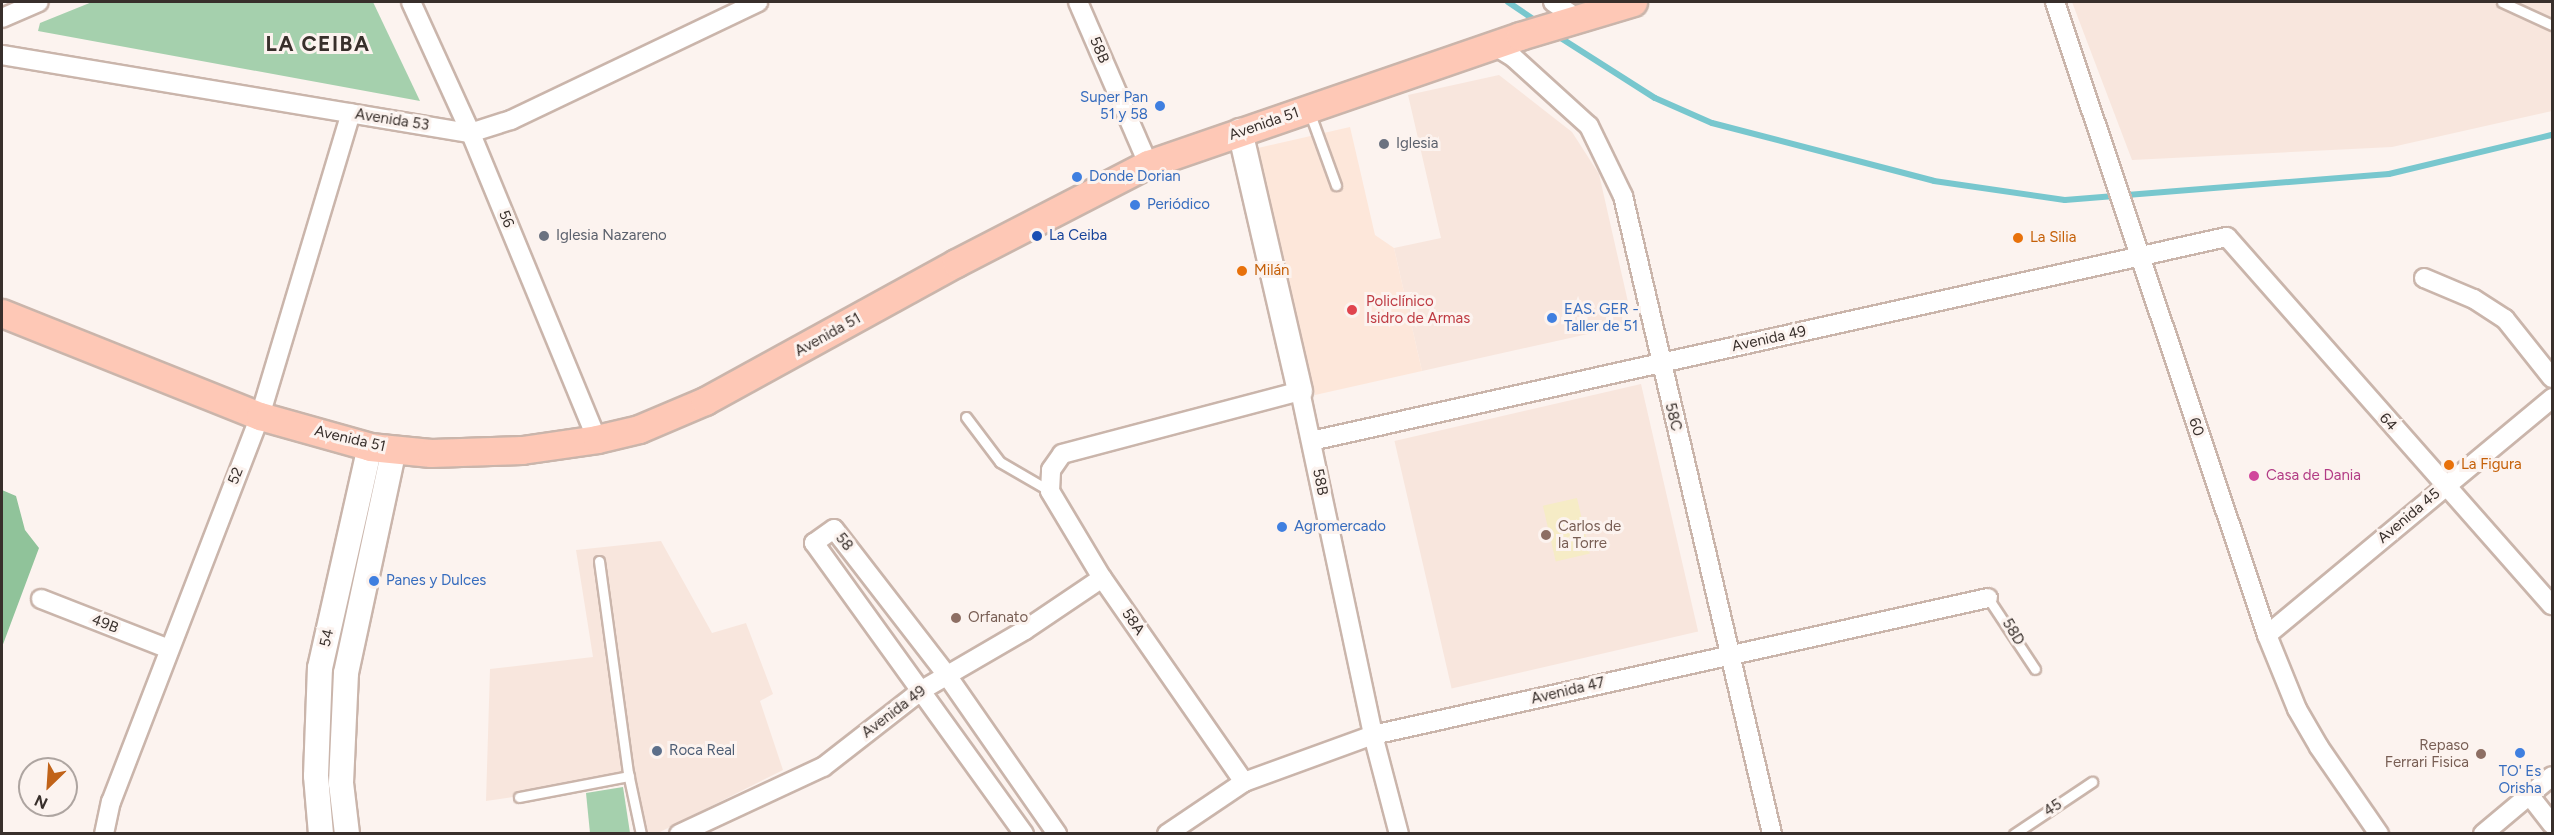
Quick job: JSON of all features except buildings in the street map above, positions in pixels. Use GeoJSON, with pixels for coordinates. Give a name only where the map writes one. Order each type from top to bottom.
{"type":"FeatureCollection","features":[{"type":"Feature","properties":{"kind":"main road","name":"Avenida 51"},"geometry":{"type":"LineString","coordinates":[[2,314],[260,416],[382,448],[431,453],[522,450],[597,439],[639,429],[705,401],[956,263],[1148,164],[1520,36],[1633,2]]}},
{"type":"Feature","properties":{"kind":"street"},"geometry":{"type":"LineString","coordinates":[[2,18],[39,2]]}},
{"type":"Feature","properties":{"kind":"street","name":"56"},"geometry":{"type":"LineString","coordinates":[[411,2],[470,133],[597,439]]}},
{"type":"Feature","properties":{"kind":"street","name":"58B"},"geometry":{"type":"LineString","coordinates":[[1078,2],[1148,164]]}},
{"type":"Feature","properties":{"kind":"street"},"geometry":{"type":"LineString","coordinates":[[1553,2],[1577,18]]}},
{"type":"Feature","properties":{"kind":"street","name":"60"},"geometry":{"type":"LineString","coordinates":[[2055,2],[2267,635],[2297,709],[2319,747],[2379,834]]}},
{"type":"Feature","properties":{"kind":"street","name":"Avenida 53"},"geometry":{"type":"LineString","coordinates":[[2,55],[470,133],[512,120],[750,3]]}},
{"type":"Feature","properties":{"kind":"street","name":"58C"},"geometry":{"type":"LineString","coordinates":[[1495,46],[1514,57],[1590,126],[1623,196],[1659,363],[1732,654],[1772,834]]}},
{"type":"Feature","properties":{"kind":"street","name":"52"},"geometry":{"type":"LineString","coordinates":[[104,834],[111,802],[260,416],[351,113]]}},
{"type":"Feature","properties":{"kind":"street","name":"58B"},"geometry":{"type":"LineString","coordinates":[[1240,131],[1300,391],[1373,735],[1399,834]]}},
{"type":"Feature","properties":{"kind":"street","name":"Avenida 49"},"geometry":{"type":"LineString","coordinates":[[1311,441],[2140,259],[2227,237]]}},
{"type":"Feature","properties":{"kind":"street","name":"64"},"geometry":{"type":"LineString","coordinates":[[2227,237],[2444,486],[2553,605]]}},
{"type":"Feature","properties":{"kind":"street"},"geometry":{"type":"LineString","coordinates":[[2424,278],[2474,299],[2505,319],[2553,378]]}},
{"type":"Feature","properties":{"kind":"street"},"geometry":{"type":"LineString","coordinates":[[1050,491],[1051,470],[1062,454],[1300,391]]}},
{"type":"Feature","properties":{"kind":"street","name":"Avenida 45"},"geometry":{"type":"LineString","coordinates":[[2267,635],[2553,398]]}},
{"type":"Feature","properties":{"kind":"street","name":"54"},"geometry":{"type":"LineString","coordinates":[[321,834],[316,776],[320,668],[382,448]]}},
{"type":"Feature","properties":{"kind":"street","name":"54"},"geometry":{"type":"LineString","coordinates":[[347,834],[341,783],[346,673],[382,448]]}},
{"type":"Feature","properties":{"kind":"street","name":"58A"},"geometry":{"type":"LineString","coordinates":[[1050,491],[1102,578],[1244,782]]}},
{"type":"Feature","properties":{"kind":"street","name":"58"},"geometry":{"type":"LineString","coordinates":[[1024,834],[814,543],[834,529],[946,674],[1057,834]]}},
{"type":"Feature","properties":{"kind":"street","name":"Avenida 49"},"geometry":{"type":"LineString","coordinates":[[679,834],[823,767],[922,690],[1025,630],[1102,578]]}},
{"type":"Feature","properties":{"kind":"street","name":"Avenida 47"},"geometry":{"type":"LineString","coordinates":[[1167,834],[1244,782],[1373,735],[1988,598]]}},
{"type":"Feature","properties":{"kind":"street","name":"49B"},"geometry":{"type":"LineString","coordinates":[[41,599],[169,649]]}},
{"type":"Feature","properties":{"kind":"street"},"geometry":{"type":"LineString","coordinates":[[2483,834],[2553,776]]}},
{"type":"Feature","properties":{"kind":"street"},"geometry":{"type":"LineString","coordinates":[[2530,796],[2553,824]]}},
{"type":"Feature","properties":{"kind":"lane"},"geometry":{"type":"LineString","coordinates":[[2502,2],[2553,25]]}},
{"type":"Feature","properties":{"kind":"lane"},"geometry":{"type":"LineString","coordinates":[[1309,108],[1336,185]]}},
{"type":"Feature","properties":{"kind":"lane"},"geometry":{"type":"LineString","coordinates":[[966,417],[1000,462],[1050,491]]}},
{"type":"Feature","properties":{"kind":"lane"},"geometry":{"type":"LineString","coordinates":[[599,561],[629,776],[641,834]]}},
{"type":"Feature","properties":{"kind":"lane","name":"58D"},"geometry":{"type":"LineString","coordinates":[[1988,598],[2035,669]]}},
{"type":"Feature","properties":{"kind":"lane"},"geometry":{"type":"LineString","coordinates":[[519,797],[629,776]]}},
{"type":"Feature","properties":{"kind":"lane","name":"45"},"geometry":{"type":"LineString","coordinates":[[2014,834],[2092,782]]}},
{"type":"Feature","properties":{"kind":"shaded area"},"geometry":{"type":"Polygon","coordinates":[[[2072,2],[2552,2],[2552,111],[2392,147],[2132,160],[2072,2]]]}},
{"type":"Feature","properties":{"kind":"shaded area"},"geometry":{"type":"Polygon","coordinates":[[[1499,75],[1572,132],[1599,174],[1633,324],[1422,371],[1394,248],[1441,238],[1408,95],[1499,75]]]}},
{"type":"Feature","properties":{"kind":"shaded area","name":"Policlínico Isidro de Armas"},"geometry":{"type":"Polygon","coordinates":[[[1350,127],[1375,235],[1394,248],[1422,371],[1315,395],[1258,148],[1350,127]]]}},
{"type":"Feature","properties":{"kind":"shaded area","name":"Carlos de la Torre"},"geometry":{"type":"Polygon","coordinates":[[[1641,384],[1698,631],[1452,688],[1394,441],[1641,384]]]}},
{"type":"Feature","properties":{"kind":"shaded area"},"geometry":{"type":"Polygon","coordinates":[[[661,541],[712,633],[746,623],[773,694],[760,701],[783,770],[658,833],[638,833],[625,781],[486,801],[490,669],[593,657],[576,550],[661,541]]]}},
{"type":"Feature","properties":{"kind":"green space"},"geometry":{"type":"Polygon","coordinates":[[[92,2],[373,2],[420,101],[38,31],[40,23],[92,2]]]}},
{"type":"Feature","properties":{"kind":"green space"},"geometry":{"type":"Polygon","coordinates":[[[2,490],[16,496],[25,530],[39,548],[2,647],[2,490]]]}},
{"type":"Feature","properties":{"kind":"green space"},"geometry":{"type":"Polygon","coordinates":[[[623,787],[630,833],[590,833],[586,793],[623,787]]]}},
{"type":"Feature","properties":{"kind":"sand"},"geometry":{"type":"Polygon","coordinates":[[[1577,498],[1590,554],[1556,561],[1543,506],[1577,498]]]}},
{"type":"Feature","properties":{"kind":"waterway"},"geometry":{"type":"LineString","coordinates":[[1508,2],[1538,22]]}},
{"type":"Feature","properties":{"kind":"waterway"},"geometry":{"type":"LineString","coordinates":[[1556,35],[1655,98],[1712,123],[1934,181],[2065,200],[2389,174],[2552,135]]}},
{"type":"Feature","properties":{"kind":"place","name":"Super Pan 51 y 58"},"geometry":{"type":"Point","coordinates":[1160,106]}},
{"type":"Feature","properties":{"kind":"place","name":"Iglesia"},"geometry":{"type":"Point","coordinates":[1384,144]}},
{"type":"Feature","properties":{"kind":"place","name":"Donde Dorian"},"geometry":{"type":"Point","coordinates":[1077,177]}},
{"type":"Feature","properties":{"kind":"place","name":"Periódico"},"geometry":{"type":"Point","coordinates":[1135,205]}},
{"type":"Feature","properties":{"kind":"place","name":"Iglesia Nazareno"},"geometry":{"type":"Point","coordinates":[544,236]}},
{"type":"Feature","properties":{"kind":"place","name":"La Ceiba"},"geometry":{"type":"Point","coordinates":[1037,236]}},
{"type":"Feature","properties":{"kind":"place","name":"La Silia"},"geometry":{"type":"Point","coordinates":[2018,238]}},
{"type":"Feature","properties":{"kind":"place","name":"Milán"},"geometry":{"type":"Point","coordinates":[1242,271]}},
{"type":"Feature","properties":{"kind":"place","name":"Policlínico Isidro de Armas"},"geometry":{"type":"Point","coordinates":[1352,310]}},
{"type":"Feature","properties":{"kind":"place","name":"EAS. GER - Taller de 51"},"geometry":{"type":"Point","coordinates":[1552,318]}},
{"type":"Feature","properties":{"kind":"place","name":"La Figura"},"geometry":{"type":"Point","coordinates":[2449,465]}},
{"type":"Feature","properties":{"kind":"place","name":"Casa de Dania"},"geometry":{"type":"Point","coordinates":[2254,476]}},
{"type":"Feature","properties":{"kind":"place","name":"Agromercado"},"geometry":{"type":"Point","coordinates":[1282,527]}},
{"type":"Feature","properties":{"kind":"place","name":"Carlos de la Torre"},"geometry":{"type":"Point","coordinates":[1546,535]}},
{"type":"Feature","properties":{"kind":"place","name":"Panes y Dulces"},"geometry":{"type":"Point","coordinates":[374,581]}},
{"type":"Feature","properties":{"kind":"place","name":"Orfanato"},"geometry":{"type":"Point","coordinates":[956,618]}},
{"type":"Feature","properties":{"kind":"place","name":"Roca Real"},"geometry":{"type":"Point","coordinates":[657,751]}},
{"type":"Feature","properties":{"kind":"place","name":"TO' Es Orisha"},"geometry":{"type":"Point","coordinates":[2520,753]}},
{"type":"Feature","properties":{"kind":"place","name":"Repaso Ferrari Fisica"},"geometry":{"type":"Point","coordinates":[2481,754]}},
{"type":"Feature","properties":{"kind":"district","name":"LA CEIBA"},"geometry":{"type":"Point","coordinates":[318,44]}}]}
